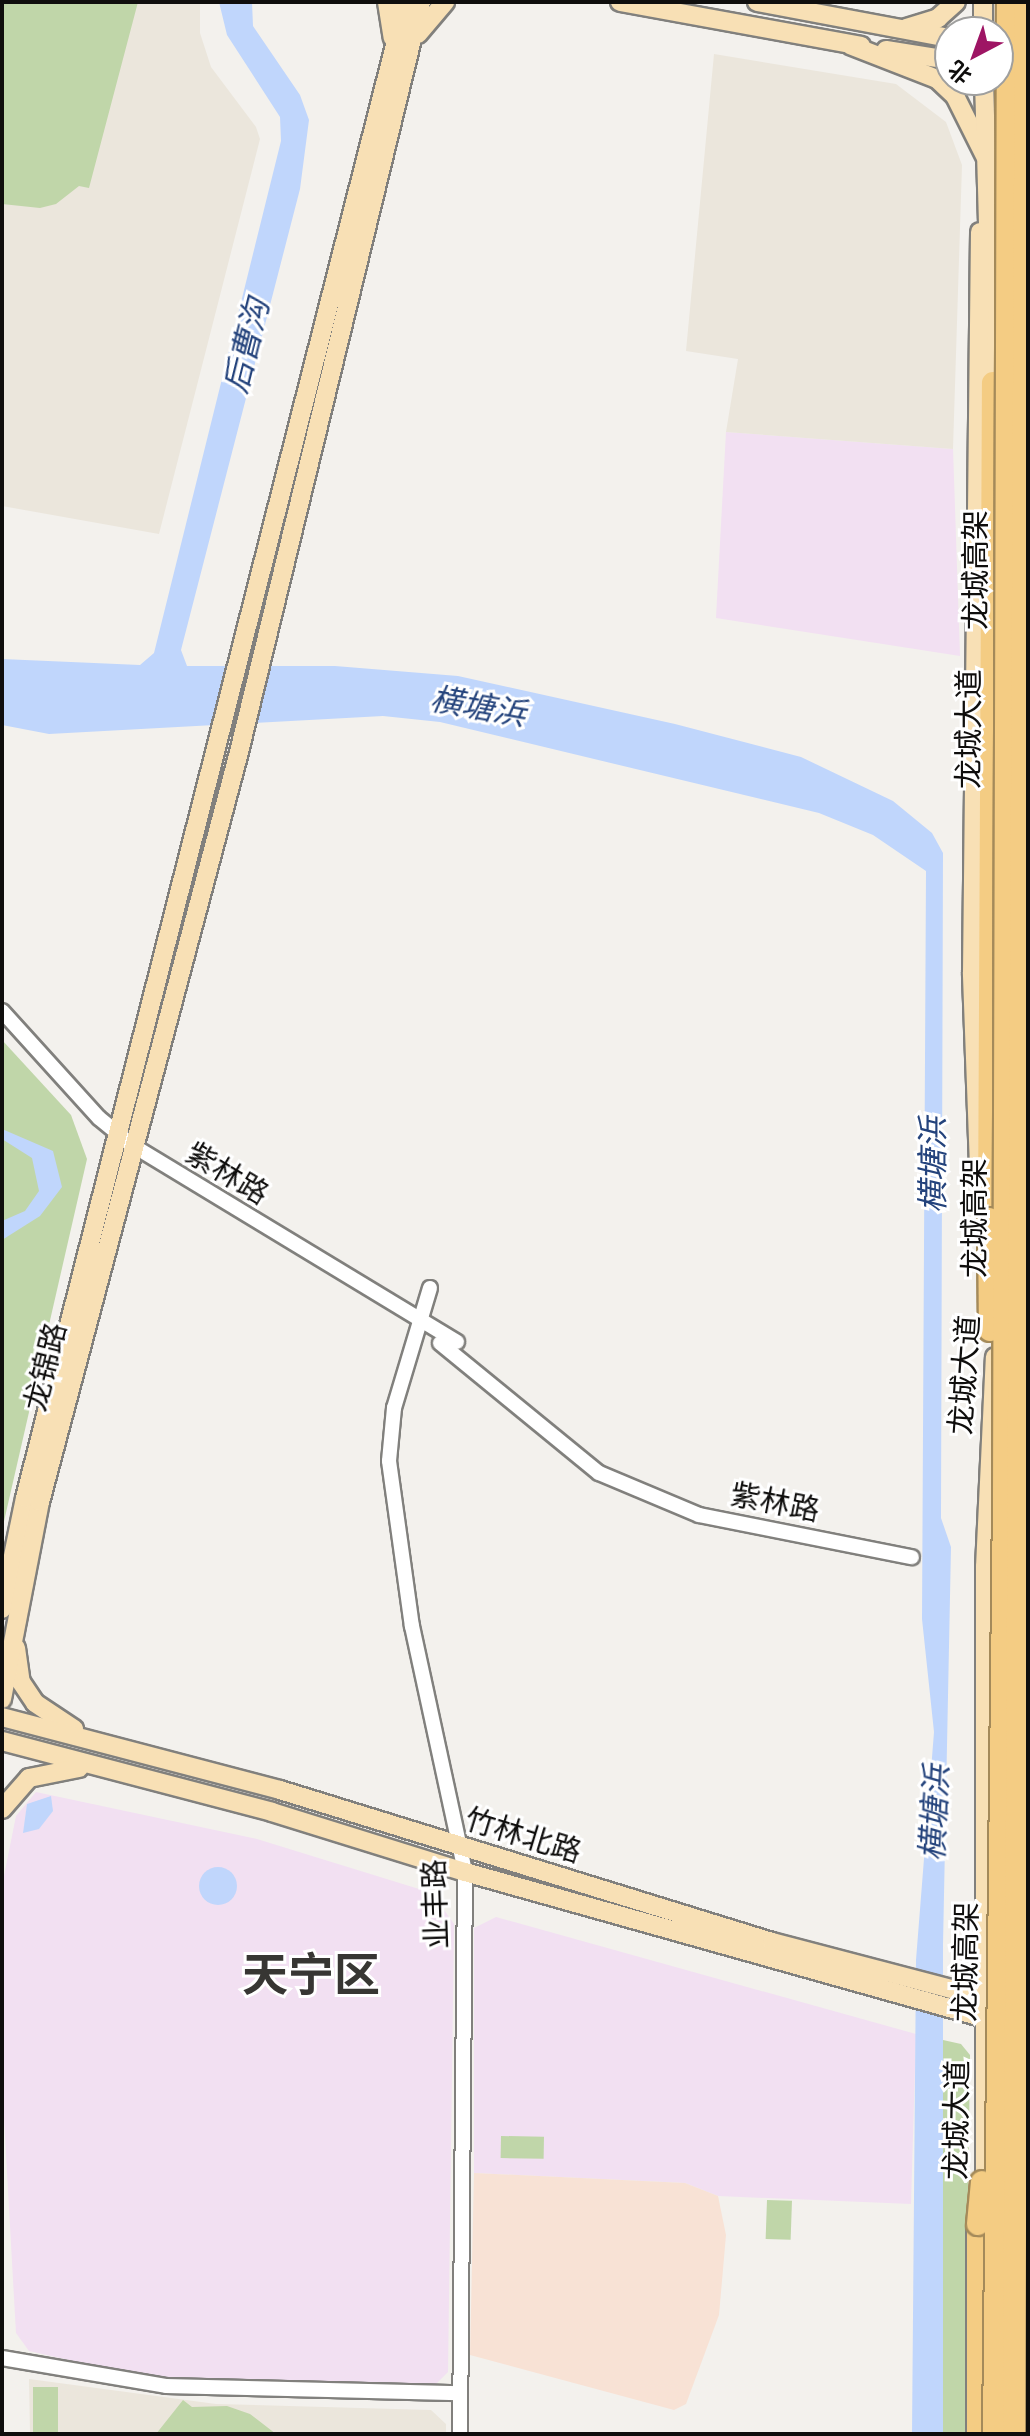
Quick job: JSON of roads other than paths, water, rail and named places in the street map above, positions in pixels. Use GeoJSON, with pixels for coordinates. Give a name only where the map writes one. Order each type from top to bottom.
{"type":"FeatureCollection","features":[{"type":"Feature","properties":{"kind":"highway","name":"龙城高架"},"geometry":{"type":"LineString","coordinates":[[1008,2],[1014,2434]]}},
{"type":"Feature","properties":{"kind":"highway","name":"龙城高架"},"geometry":{"type":"LineString","coordinates":[[994,2434],[995,2045],[1012,1492],[1026,2]]}},
{"type":"Feature","properties":{"kind":"highway"},"geometry":{"type":"LineString","coordinates":[[993,383],[989,654],[989,1319],[1012,1492]]}},
{"type":"Feature","properties":{"kind":"highway"},"geometry":{"type":"LineString","coordinates":[[1012,1492],[1028,1366]]}},
{"type":"Feature","properties":{"kind":"highway"},"geometry":{"type":"LineString","coordinates":[[978,2434],[978,2224],[995,2045]]}},
{"type":"Feature","properties":{"kind":"highway"},"geometry":{"type":"LineString","coordinates":[[1015,2071],[1028,2161]]}},
{"type":"Feature","properties":{"kind":"main road"},"geometry":{"type":"LineString","coordinates":[[387,2],[403,45]]}},
{"type":"Feature","properties":{"kind":"main road"},"geometry":{"type":"LineString","coordinates":[[125,1140],[239,752],[403,45],[406,2]]}},
{"type":"Feature","properties":{"kind":"main road"},"geometry":{"type":"LineString","coordinates":[[125,1140],[245,641],[403,45],[421,2]]}},
{"type":"Feature","properties":{"kind":"main road"},"geometry":{"type":"LineString","coordinates":[[403,45],[445,2]]}},
{"type":"Feature","properties":{"kind":"main road"},"geometry":{"type":"LineString","coordinates":[[620,2],[934,58]]}},
{"type":"Feature","properties":{"kind":"main road"},"geometry":{"type":"LineString","coordinates":[[757,2],[934,35]]}},
{"type":"Feature","properties":{"kind":"main road"},"geometry":{"type":"LineString","coordinates":[[902,29],[938,18],[956,2]]}},
{"type":"Feature","properties":{"kind":"main road"},"geometry":{"type":"LineString","coordinates":[[850,45],[937,79],[955,96],[988,162],[977,258],[972,972],[989,1434]]}},
{"type":"Feature","properties":{"kind":"main road","name":"龙城大道"},"geometry":{"type":"LineString","coordinates":[[985,96],[993,383],[998,1323],[989,1434],[985,2434]]}},
{"type":"Feature","properties":{"kind":"main road"},"geometry":{"type":"LineString","coordinates":[[988,162],[1028,162]]}},
{"type":"Feature","properties":{"kind":"main road","name":"龙锦路"},"geometry":{"type":"LineString","coordinates":[[2,1699],[6,1609],[25,1498],[125,1140]]}},
{"type":"Feature","properties":{"kind":"main road"},"geometry":{"type":"LineString","coordinates":[[6,1609],[21,1682],[35,1703],[60,1723],[113,1746]]}},
{"type":"Feature","properties":{"kind":"main road","name":"竹林北路"},"geometry":{"type":"LineString","coordinates":[[2,1717],[460,1845],[911,1980],[1028,2009]]}},
{"type":"Feature","properties":{"kind":"main road","name":"竹林北路"},"geometry":{"type":"LineString","coordinates":[[2,1741],[272,1812],[465,1872],[986,2021],[1028,2030]]}},
{"type":"Feature","properties":{"kind":"main road"},"geometry":{"type":"LineString","coordinates":[[2,1809],[29,1778],[55,1769],[108,1769]]}},
{"type":"Feature","properties":{"kind":"main road"},"geometry":{"type":"LineString","coordinates":[[971,2434],[971,2225],[986,2021]]}},
{"type":"Feature","properties":{"kind":"main road"},"geometry":{"type":"LineString","coordinates":[[1024,2434],[1028,2202]]}},
{"type":"Feature","properties":{"kind":"street","name":"紫林路"},"geometry":{"type":"LineString","coordinates":[[2,1011],[125,1140],[457,1342]]}},
{"type":"Feature","properties":{"kind":"street","name":"业丰路"},"geometry":{"type":"LineString","coordinates":[[430,1288],[394,1408],[389,1461],[394,1523],[465,1872],[460,2434]]}},
{"type":"Feature","properties":{"kind":"street","name":"紫林路"},"geometry":{"type":"LineString","coordinates":[[440,1343],[599,1473],[699,1515],[912,1557]]}},
{"type":"Feature","properties":{"kind":"street"},"geometry":{"type":"LineString","coordinates":[[2,2358],[166,2386],[460,2393]]}},
{"type":"Feature","properties":{"kind":"water"},"geometry":{"type":"Polygon","coordinates":[[[219,2],[252,2],[253,26],[300,95],[309,120],[300,189],[181,650],[187,666],[335,666],[458,676],[675,724],[801,757],[893,801],[932,833],[943,853],[941,1518],[951,1547],[943,1945],[943,2434],[912,2434],[916,1960],[934,1732],[922,1619],[926,871],[873,835],[819,813],[440,722],[383,716],[49,734],[2,725],[2,659],[140,665],[154,653],[281,141],[280,117],[227,35],[219,2]]]}},
{"type":"Feature","properties":{"kind":"water"},"geometry":{"type":"Polygon","coordinates":[[[2,1129],[53,1151],[62,1187],[40,1216],[2,1240],[2,1221],[25,1211],[39,1191],[32,1158],[2,1139],[2,1129]]]}},
{"type":"Feature","properties":{"kind":"water"},"geometry":{"type":"Polygon","coordinates":[[[51,1796],[53,1811],[39,1829],[23,1833],[27,1804],[51,1796]]]}},
{"type":"Feature","properties":{"kind":"water"},"geometry":{"type":"Polygon","coordinates":[[[218,1867],[231,1873],[237,1886],[231,1899],[218,1905],[205,1899],[199,1886],[205,1873],[218,1867]]]}},
{"type":"Feature","properties":{"kind":"district","name":"天宁区"},"geometry":{"type":"Point","coordinates":[311,1975]}},
{"type":"Feature","properties":{"kind":"water label","name":"后曹沟"},"geometry":{"type":"Point","coordinates":[247,346]}},
{"type":"Feature","properties":{"kind":"water label","name":"横塘浜"},"geometry":{"type":"Point","coordinates":[478,707]}},
{"type":"Feature","properties":{"kind":"water label","name":"横塘浜"},"geometry":{"type":"Point","coordinates":[933,1165]}},
{"type":"Feature","properties":{"kind":"water label","name":"横塘浜"},"geometry":{"type":"Point","coordinates":[935,1813]}}]}
